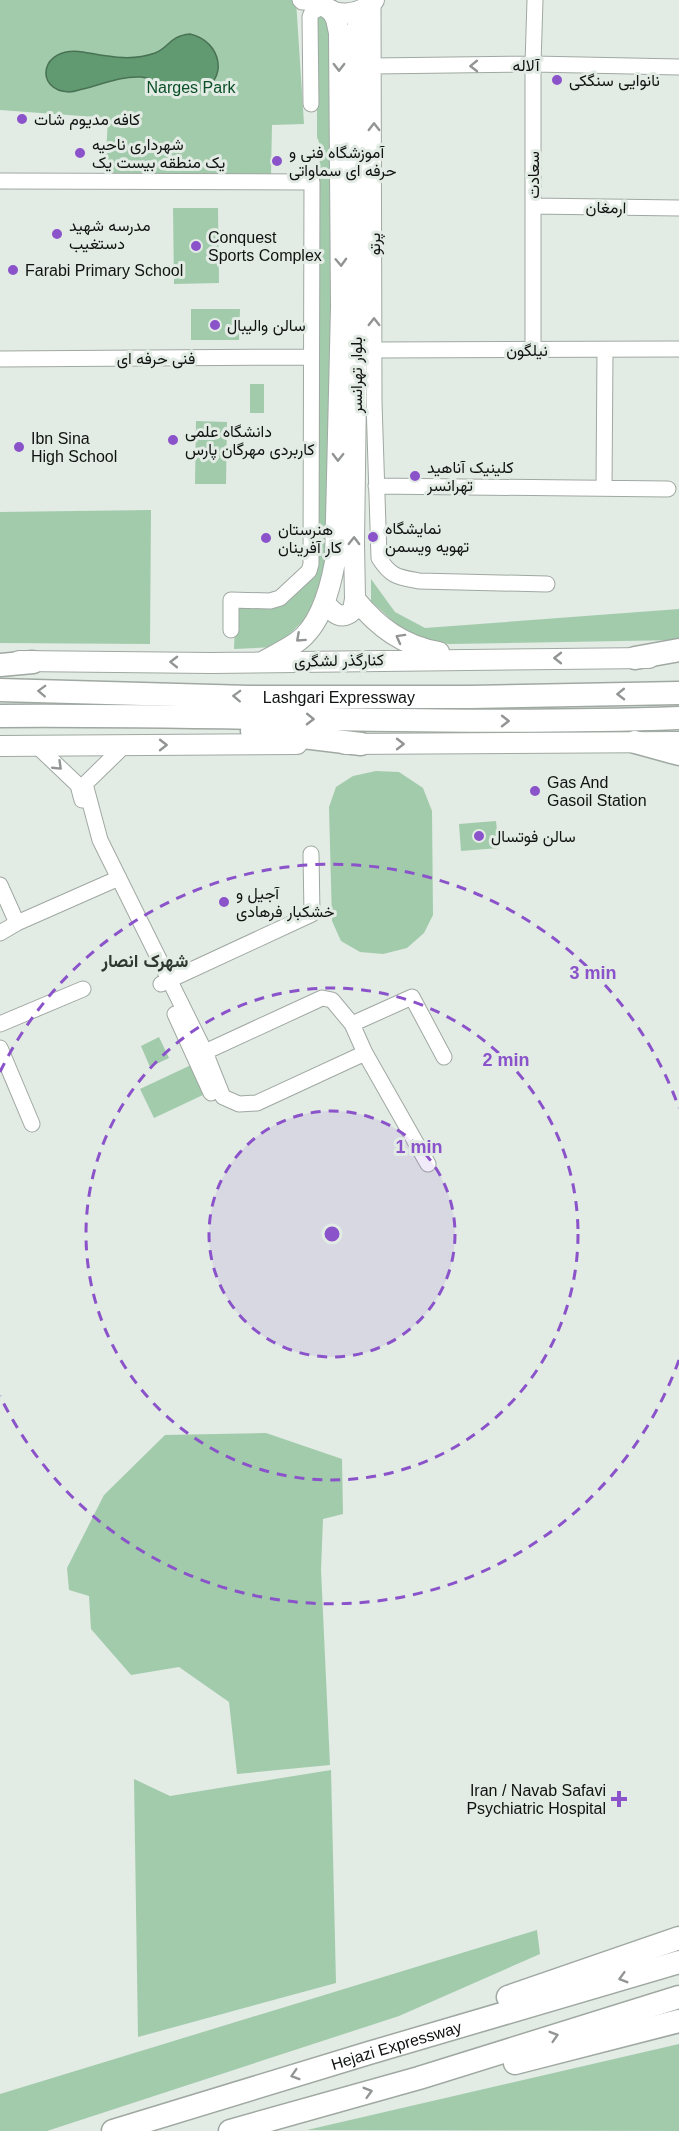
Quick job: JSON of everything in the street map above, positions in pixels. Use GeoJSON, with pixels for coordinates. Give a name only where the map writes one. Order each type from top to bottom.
{"type":"FeatureCollection","features":[{"type":"Feature","properties":{"kind":"highway"},"geometry":{"type":"LineString","coordinates":[[635,658],[679,650]]}},
{"type":"Feature","properties":{"kind":"highway"},"geometry":{"type":"LineString","coordinates":[[0,665],[33,662]]}},
{"type":"Feature","properties":{"kind":"highway","name":"Lashgari Expressway"},"geometry":{"type":"LineString","coordinates":[[0,690],[249,697],[470,697],[679,693]]}},
{"type":"Feature","properties":{"kind":"highway"},"geometry":{"type":"LineString","coordinates":[[120,715],[204,727],[361,744]]}},
{"type":"Feature","properties":{"kind":"highway","name":"Lashgari Expressway"},"geometry":{"type":"LineString","coordinates":[[0,716],[120,715],[321,720],[590,722],[679,718]]}},
{"type":"Feature","properties":{"kind":"highway"},"geometry":{"type":"LineString","coordinates":[[635,742],[679,754]]}},
{"type":"Feature","properties":{"kind":"highway"},"geometry":{"type":"LineString","coordinates":[[369,2053],[487,2004],[679,1938]]}},
{"type":"Feature","properties":{"kind":"highway","name":"Hejazi Expressway"},"geometry":{"type":"LineString","coordinates":[[114,2131],[679,1962]]}},
{"type":"Feature","properties":{"kind":"highway"},"geometry":{"type":"LineString","coordinates":[[230,2131],[419,2078],[679,1997]]}},
{"type":"Feature","properties":{"kind":"highway"},"geometry":{"type":"LineString","coordinates":[[419,2078],[479,2071],[627,2036],[679,2021]]}},
{"type":"Feature","properties":{"kind":"main road"},"geometry":{"type":"LineString","coordinates":[[325,5],[346,13],[370,4]]}},
{"type":"Feature","properties":{"kind":"main road","name":"بلوار تهرانسر"},"geometry":{"type":"LineString","coordinates":[[355,599],[353,579],[358,244],[356,32],[370,4]]}},
{"type":"Feature","properties":{"kind":"main road","name":"بلوار تهرانسر"},"geometry":{"type":"LineString","coordinates":[[264,661],[300,641],[310,628],[325,603],[335,562],[341,307],[339,33],[336,19],[325,5]]}},
{"type":"Feature","properties":{"kind":"main road"},"geometry":{"type":"LineString","coordinates":[[325,603],[332,612],[344,616],[353,610],[355,599]]}},
{"type":"Feature","properties":{"kind":"main road"},"geometry":{"type":"LineString","coordinates":[[355,599],[377,624],[404,640],[423,649],[476,658]]}},
{"type":"Feature","properties":{"kind":"main road","name":"کنارگذر لشگری"},"geometry":{"type":"LineString","coordinates":[[0,660],[211,663],[476,658],[679,658]]}},
{"type":"Feature","properties":{"kind":"main road"},"geometry":{"type":"LineString","coordinates":[[0,746],[679,742]]}},
{"type":"Feature","properties":{"kind":"street"},"geometry":{"type":"LineString","coordinates":[[300,0],[325,5]]}},
{"type":"Feature","properties":{"kind":"street","name":"سعادت"},"geometry":{"type":"LineString","coordinates":[[533,350],[533,64],[536,0]]}},
{"type":"Feature","properties":{"kind":"street","name":"پرتو"},"geometry":{"type":"LineString","coordinates":[[370,4],[373,66],[374,402],[379,558],[391,573],[398,577],[419,581],[547,584]]}},
{"type":"Feature","properties":{"kind":"street"},"geometry":{"type":"LineString","coordinates":[[311,104],[310,17],[312,12],[325,5]]}},
{"type":"Feature","properties":{"kind":"street","name":"آلاله"},"geometry":{"type":"LineString","coordinates":[[373,66],[533,64],[679,67]]}},
{"type":"Feature","properties":{"kind":"street"},"geometry":{"type":"LineString","coordinates":[[0,181],[312,182],[311,564],[309,571],[280,598],[270,602],[231,600],[231,630]]}},
{"type":"Feature","properties":{"kind":"street","name":"ارمغان"},"geometry":{"type":"LineString","coordinates":[[533,206],[679,208]]}},
{"type":"Feature","properties":{"kind":"street","name":"نیلگون"},"geometry":{"type":"LineString","coordinates":[[374,350],[679,349]]}},
{"type":"Feature","properties":{"kind":"street"},"geometry":{"type":"LineString","coordinates":[[604,488],[605,350]]}},
{"type":"Feature","properties":{"kind":"street","name":"فنی حرفه ای"},"geometry":{"type":"LineString","coordinates":[[0,359],[311,357]]}},
{"type":"Feature","properties":{"kind":"street"},"geometry":{"type":"LineString","coordinates":[[356,435],[374,402]]}},
{"type":"Feature","properties":{"kind":"street"},"geometry":{"type":"LineString","coordinates":[[376,486],[668,489]]}},
{"type":"Feature","properties":{"kind":"street"},"geometry":{"type":"LineString","coordinates":[[125,745],[85,784],[100,840],[116,880],[165,982],[215,1101],[221,1104],[223,1097],[205,1052],[165,982]]}},
{"type":"Feature","properties":{"kind":"street"},"geometry":{"type":"LineString","coordinates":[[37,746],[78,786],[94,842],[116,880]]}},
{"type":"Feature","properties":{"kind":"street"},"geometry":{"type":"LineString","coordinates":[[165,982],[312,914],[311,854]]}},
{"type":"Feature","properties":{"kind":"street"},"geometry":{"type":"LineString","coordinates":[[0,933],[17,923],[116,880]]}},
{"type":"Feature","properties":{"kind":"street"},"geometry":{"type":"LineString","coordinates":[[0,885],[17,923]]}},
{"type":"Feature","properties":{"kind":"street"},"geometry":{"type":"LineString","coordinates":[[0,1024],[83,989]]}},
{"type":"Feature","properties":{"kind":"street"},"geometry":{"type":"LineString","coordinates":[[352,1024],[412,997],[444,1057]]}},
{"type":"Feature","properties":{"kind":"street"},"geometry":{"type":"LineString","coordinates":[[205,1052],[322,998],[333,1000],[352,1024],[365,1053],[428,1164]]}},
{"type":"Feature","properties":{"kind":"street"},"geometry":{"type":"LineString","coordinates":[[0,1048],[32,1124]]}},
{"type":"Feature","properties":{"kind":"street"},"geometry":{"type":"LineString","coordinates":[[223,1097],[239,1104],[256,1103],[365,1053]]}},
{"type":"Feature","properties":{"kind":"green space","name":"Narges Park"},"geometry":{"type":"Polygon","coordinates":[[[0,0],[296,0],[304,124],[272,125],[271,174],[105,174],[108,118],[0,110],[0,0]]]}},
{"type":"Feature","properties":{"kind":"green space"},"geometry":{"type":"Polygon","coordinates":[[[322,13],[334,29],[332,572],[305,619],[276,647],[234,649],[236,602],[271,603],[310,575],[320,145],[317,137],[317,16],[322,13]]]}},
{"type":"Feature","properties":{"kind":"green space","name":"Conquest Sports Complex"},"geometry":{"type":"Polygon","coordinates":[[[173,208],[218,208],[219,283],[174,284],[173,208]]]}},
{"type":"Feature","properties":{"kind":"green space","name":"سالن والیبال"},"geometry":{"type":"Polygon","coordinates":[[[191,309],[240,309],[239,340],[191,340],[191,309]]]}},
{"type":"Feature","properties":{"kind":"green space"},"geometry":{"type":"Polygon","coordinates":[[[250,384],[264,384],[264,413],[250,413],[250,384]]]}},
{"type":"Feature","properties":{"kind":"green space"},"geometry":{"type":"Polygon","coordinates":[[[196,421],[227,422],[226,484],[195,484],[196,421]]]}},
{"type":"Feature","properties":{"kind":"green space"},"geometry":{"type":"Polygon","coordinates":[[[151,510],[150,644],[0,643],[0,512],[151,510]]]}},
{"type":"Feature","properties":{"kind":"green space"},"geometry":{"type":"Polygon","coordinates":[[[371,579],[395,612],[425,628],[679,609],[679,640],[448,644],[408,635],[371,601],[371,579]]]}},
{"type":"Feature","properties":{"kind":"green space"},"geometry":{"type":"Polygon","coordinates":[[[376,771],[399,772],[423,788],[432,811],[433,915],[424,933],[407,948],[383,954],[360,952],[341,941],[332,921],[329,807],[336,787],[353,776],[376,771]]]}},
{"type":"Feature","properties":{"kind":"green space","name":"سالن فوتسال"},"geometry":{"type":"Polygon","coordinates":[[[496,821],[499,848],[461,851],[459,824],[496,821]]]}},
{"type":"Feature","properties":{"kind":"green space"},"geometry":{"type":"Polygon","coordinates":[[[159,1037],[169,1058],[150,1067],[141,1046],[159,1037]]]}},
{"type":"Feature","properties":{"kind":"green space"},"geometry":{"type":"Polygon","coordinates":[[[191,1065],[205,1094],[154,1118],[140,1089],[191,1065]]]}},
{"type":"Feature","properties":{"kind":"green space"},"geometry":{"type":"Polygon","coordinates":[[[266,1433],[342,1459],[343,1514],[323,1519],[321,1570],[330,1765],[237,1774],[229,1702],[179,1667],[131,1675],[91,1629],[89,1596],[69,1590],[67,1568],[104,1495],[165,1435],[266,1433]]]}},
{"type":"Feature","properties":{"kind":"green space"},"geometry":{"type":"Polygon","coordinates":[[[331,1770],[336,1983],[138,2037],[134,1779],[170,1796],[331,1770]]]}},
{"type":"Feature","properties":{"kind":"green space"},"geometry":{"type":"Polygon","coordinates":[[[537,1930],[540,1954],[399,2016],[47,2131],[0,2131],[0,2094],[537,1930]]]}},
{"type":"Feature","properties":{"kind":"green space"},"geometry":{"type":"Polygon","coordinates":[[[679,2044],[679,2131],[307,2130],[679,2044]]]}},
{"type":"Feature","properties":{"kind":"shaded area"},"geometry":{"type":"Polygon","coordinates":[[[190,34],[201,38],[209,45],[218,62],[218,71],[214,80],[197,92],[182,92],[148,78],[134,77],[69,92],[58,90],[50,84],[46,77],[46,69],[50,61],[57,55],[83,52],[119,57],[146,56],[160,51],[178,37],[190,34]]]}},
{"type":"Feature","properties":{"kind":"place","name":"نانوایی سنگکی"},"geometry":{"type":"Point","coordinates":[557,80]}},
{"type":"Feature","properties":{"kind":"place","name":"کافه مدیوم شات"},"geometry":{"type":"Point","coordinates":[22,119]}},
{"type":"Feature","properties":{"kind":"place","name":"شهرداری ناحیه یک منطقه بیست یک"},"geometry":{"type":"Point","coordinates":[80,153]}},
{"type":"Feature","properties":{"kind":"place","name":"آموزشگاه فنی و حرفه ای سماواتی"},"geometry":{"type":"Point","coordinates":[277,161]}},
{"type":"Feature","properties":{"kind":"place","name":"مدرسه شهید دستغیب"},"geometry":{"type":"Point","coordinates":[57,234]}},
{"type":"Feature","properties":{"kind":"place","name":"Conquest Sports Complex"},"geometry":{"type":"Point","coordinates":[196,246]}},
{"type":"Feature","properties":{"kind":"place","name":"Farabi Primary School"},"geometry":{"type":"Point","coordinates":[13,270]}},
{"type":"Feature","properties":{"kind":"place","name":"سالن والیبال"},"geometry":{"type":"Point","coordinates":[215,325]}},
{"type":"Feature","properties":{"kind":"place","name":"دانشگاه علمی کاربردی مهرگان پارس"},"geometry":{"type":"Point","coordinates":[173,440]}},
{"type":"Feature","properties":{"kind":"place","name":"Ibn Sina High School"},"geometry":{"type":"Point","coordinates":[19,447]}},
{"type":"Feature","properties":{"kind":"place","name":"کلینیک آناهید تهرانسر"},"geometry":{"type":"Point","coordinates":[415,476]}},
{"type":"Feature","properties":{"kind":"place","name":"نمایشگاه تهویه ویسمن"},"geometry":{"type":"Point","coordinates":[373,537]}},
{"type":"Feature","properties":{"kind":"place","name":"هنرستان کار آفرینان"},"geometry":{"type":"Point","coordinates":[266,538]}},
{"type":"Feature","properties":{"kind":"place","name":"Gas And Gasoil Station"},"geometry":{"type":"Point","coordinates":[535,791]}},
{"type":"Feature","properties":{"kind":"place","name":"سالن فوتسال"},"geometry":{"type":"Point","coordinates":[479,836]}},
{"type":"Feature","properties":{"kind":"place","name":"آجیل و خشکبار فرهادی"},"geometry":{"type":"Point","coordinates":[224,902]}},
{"type":"Feature","properties":{"kind":"place","name":"Iran / Navab Safavi Psychiatric Hospital"},"geometry":{"type":"Point","coordinates":[619,1799]}},
{"type":"Feature","properties":{"kind":"district","name":"شهرک انصار"},"geometry":{"type":"Point","coordinates":[145,961]}}]}
